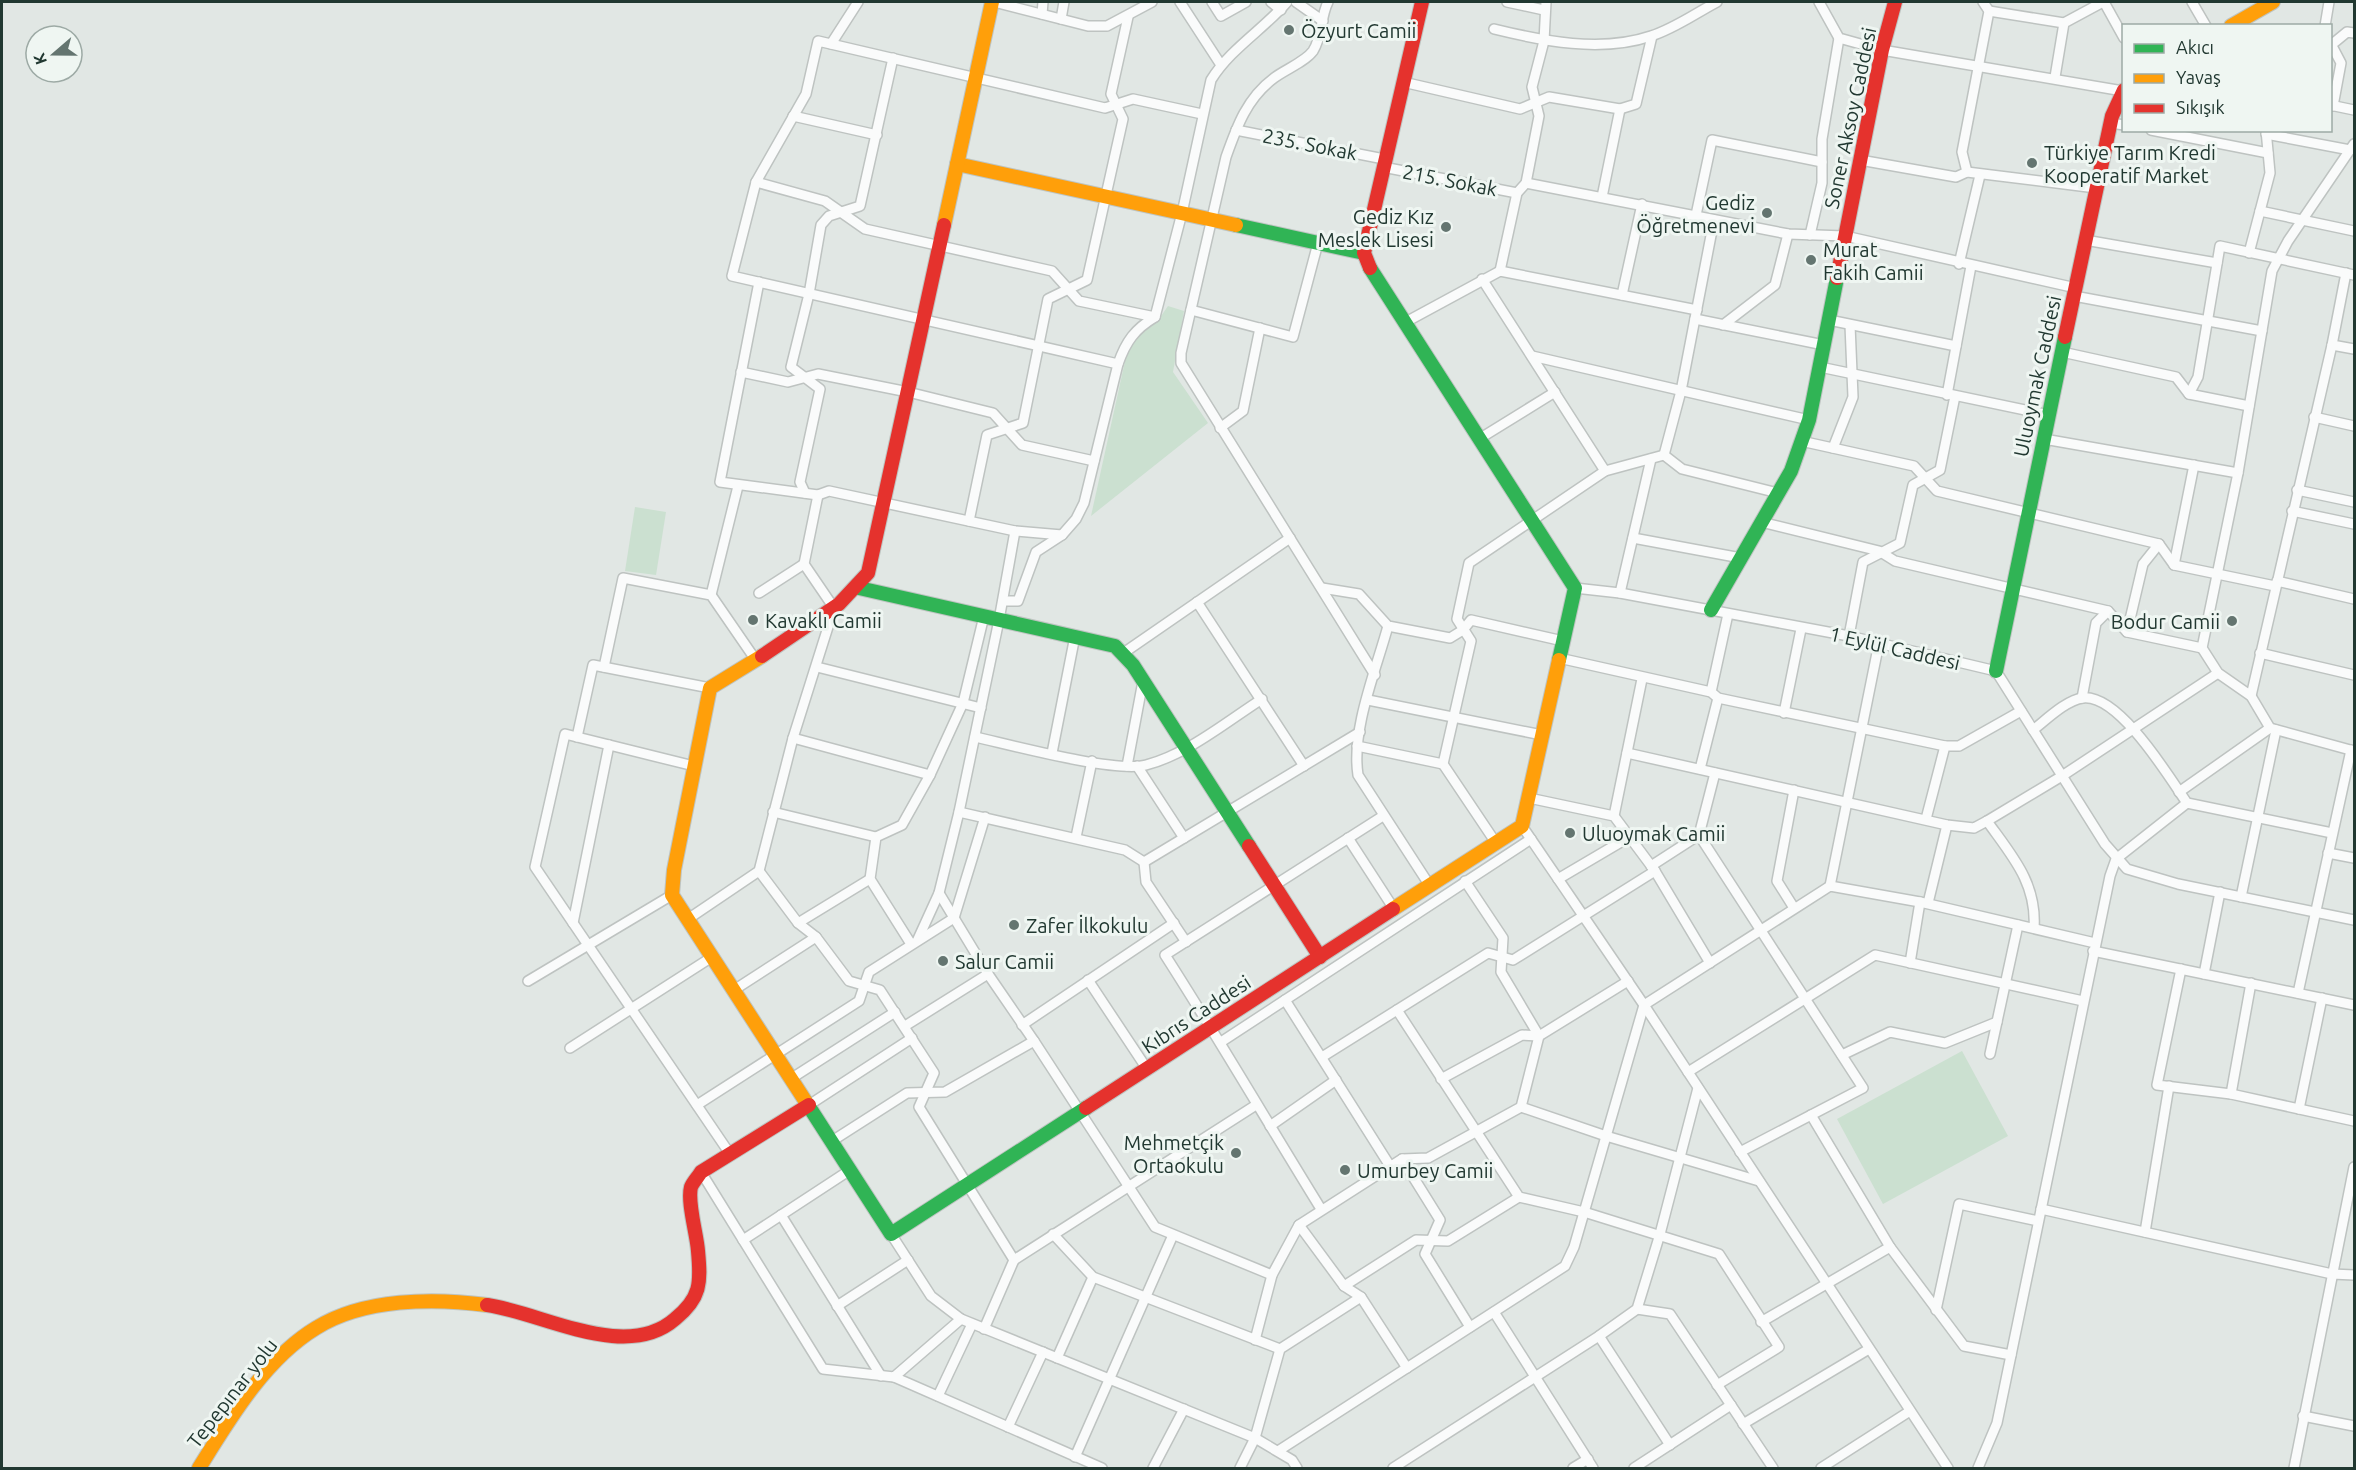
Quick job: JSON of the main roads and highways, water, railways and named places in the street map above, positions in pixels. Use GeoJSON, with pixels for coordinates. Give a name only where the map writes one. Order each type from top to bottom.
{"type":"FeatureCollection","features":[{"type":"Feature","properties":{"kind":"place","name":"Özyurt Camii"},"geometry":{"type":"Point","coordinates":[1289,30]}},
{"type":"Feature","properties":{"kind":"place","name":"Türkiye Tarım Kredi Kooperatif Market"},"geometry":{"type":"Point","coordinates":[2032,163]}},
{"type":"Feature","properties":{"kind":"place","name":"Gediz Öğretmenevi"},"geometry":{"type":"Point","coordinates":[1767,213]}},
{"type":"Feature","properties":{"kind":"place","name":"Gediz Kız Meslek Lisesi"},"geometry":{"type":"Point","coordinates":[1446,227]}},
{"type":"Feature","properties":{"kind":"place","name":"Murat Fakih Camii"},"geometry":{"type":"Point","coordinates":[1811,260]}},
{"type":"Feature","properties":{"kind":"place","name":"Kavaklı Camii"},"geometry":{"type":"Point","coordinates":[753,620]}},
{"type":"Feature","properties":{"kind":"place","name":"Bodur Camii"},"geometry":{"type":"Point","coordinates":[2232,621]}},
{"type":"Feature","properties":{"kind":"place","name":"Uluoymak Camii"},"geometry":{"type":"Point","coordinates":[1570,833]}},
{"type":"Feature","properties":{"kind":"place","name":"Zafer İlkokulu"},"geometry":{"type":"Point","coordinates":[1014,925]}},
{"type":"Feature","properties":{"kind":"place","name":"Salur Camii"},"geometry":{"type":"Point","coordinates":[943,961]}},
{"type":"Feature","properties":{"kind":"place","name":"Mehmetçik Ortaokulu"},"geometry":{"type":"Point","coordinates":[1236,1153]}},
{"type":"Feature","properties":{"kind":"place","name":"Umurbey Camii"},"geometry":{"type":"Point","coordinates":[1345,1170]}}]}
